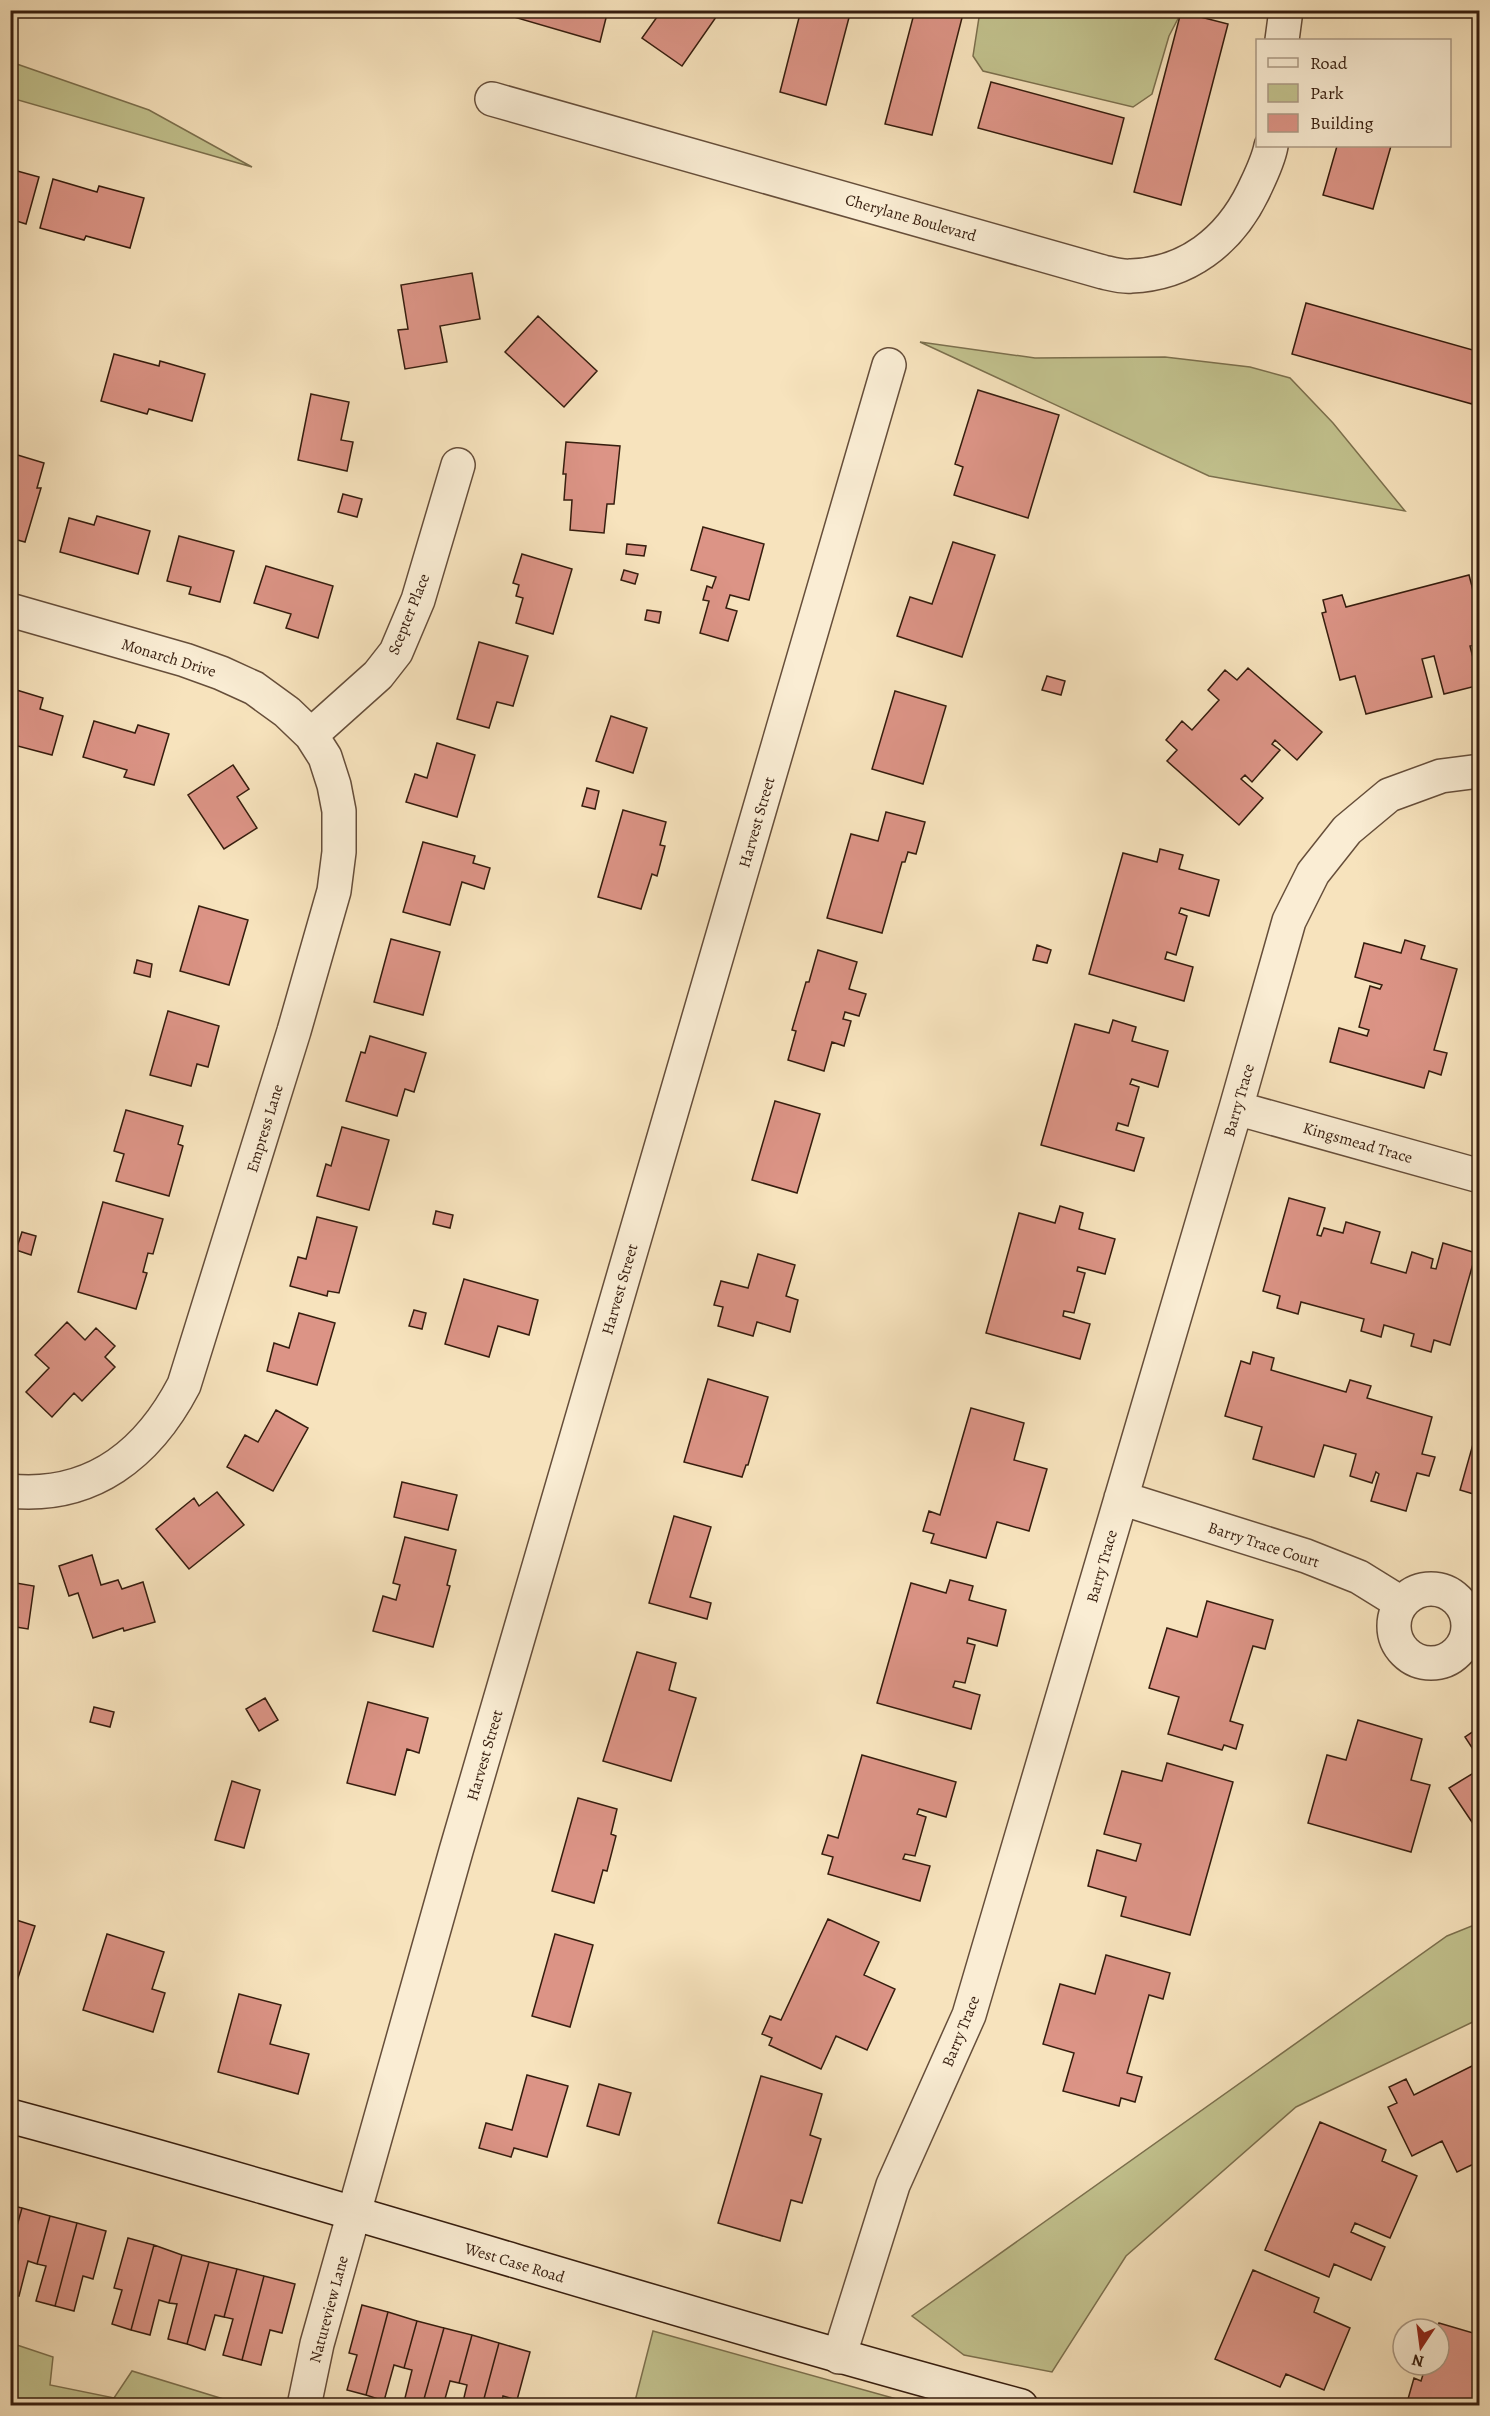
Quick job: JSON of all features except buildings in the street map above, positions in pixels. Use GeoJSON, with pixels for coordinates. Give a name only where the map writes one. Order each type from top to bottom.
{"type":"FeatureCollection","features":[{"type":"Feature","properties":{"kind":"street"},"geometry":{"type":"LineString","coordinates":[[1282,39],[1286,10]]}},
{"type":"Feature","properties":{"kind":"street","name":"Cherylane Boulevard"},"geometry":{"type":"LineString","coordinates":[[492,99],[1104,272],[1129,276],[1176,267],[1198,256],[1220,240],[1243,213],[1269,156],[1271,147]]}},
{"type":"Feature","properties":{"kind":"street","name":"Harvest Street"},"geometry":{"type":"LineString","coordinates":[[355,2214],[456,1851],[889,365]]}},
{"type":"Feature","properties":{"kind":"street","name":"Scepter Place"},"geometry":{"type":"LineString","coordinates":[[311,735],[378,675],[396,652],[418,600],[458,465]]}},
{"type":"Feature","properties":{"kind":"street","name":"Monarch Drive"},"geometry":{"type":"LineString","coordinates":[[10,610],[186,660],[221,673],[254,688],[287,711],[311,735]]}},
{"type":"Feature","properties":{"kind":"street","name":"Empress Lane"},"geometry":{"type":"LineString","coordinates":[[10,1491],[56,1489],[116,1468],[141,1448],[171,1411],[184,1386],[294,1031],[334,891],[339,852],[339,811],[325,757],[311,735]]}},
{"type":"Feature","properties":{"kind":"street","name":"Barry Trace"},"geometry":{"type":"LineString","coordinates":[[839,2357],[893,2185],[969,2015],[1289,921],[1313,873],[1347,830],[1389,795],[1441,776],[1479,771]]}},
{"type":"Feature","properties":{"kind":"street","name":"Kingsmead Trace"},"geometry":{"type":"LineString","coordinates":[[1236,1108],[1479,1176]]}},
{"type":"Feature","properties":{"kind":"street","name":"Barry Trace Court"},"geometry":{"type":"LineString","coordinates":[[1121,1498],[1306,1556],[1359,1577],[1401,1603]]}},
{"type":"Feature","properties":{"kind":"street","name":"West Case Road"},"geometry":{"type":"LineString","coordinates":[[10,2116],[355,2214],[839,2357],[1021,2406]]}},
{"type":"Feature","properties":{"kind":"street","name":"Natureview Lane"},"geometry":{"type":"LineString","coordinates":[[304,2406],[317,2344],[355,2214]]}},
{"type":"Feature","properties":{"kind":"green space"},"geometry":{"type":"Polygon","coordinates":[[[980,11],[1182,11],[1169,36],[1152,94],[1133,107],[983,71],[973,56],[980,11]]]}},
{"type":"Feature","properties":{"kind":"green space"},"geometry":{"type":"Polygon","coordinates":[[[11,62],[149,110],[252,167],[11,98],[11,62]]]}},
{"type":"Feature","properties":{"kind":"green space"},"geometry":{"type":"Polygon","coordinates":[[[920,342],[1035,358],[1165,357],[1250,367],[1290,378],[1333,423],[1405,511],[1209,476],[920,342]]]}},
{"type":"Feature","properties":{"kind":"green space"},"geometry":{"type":"Polygon","coordinates":[[[1479,1923],[1479,2019],[1296,2107],[1126,2256],[1052,2372],[964,2355],[912,2316],[1447,1936],[1479,1923]]]}},
{"type":"Feature","properties":{"kind":"green space"},"geometry":{"type":"Polygon","coordinates":[[[653,2331],[918,2405],[634,2405],[653,2331]]]}},
{"type":"Feature","properties":{"kind":"green space"},"geometry":{"type":"Polygon","coordinates":[[[11,2343],[53,2357],[50,2385],[114,2398],[132,2371],[243,2405],[11,2405],[11,2343]]]}}]}
